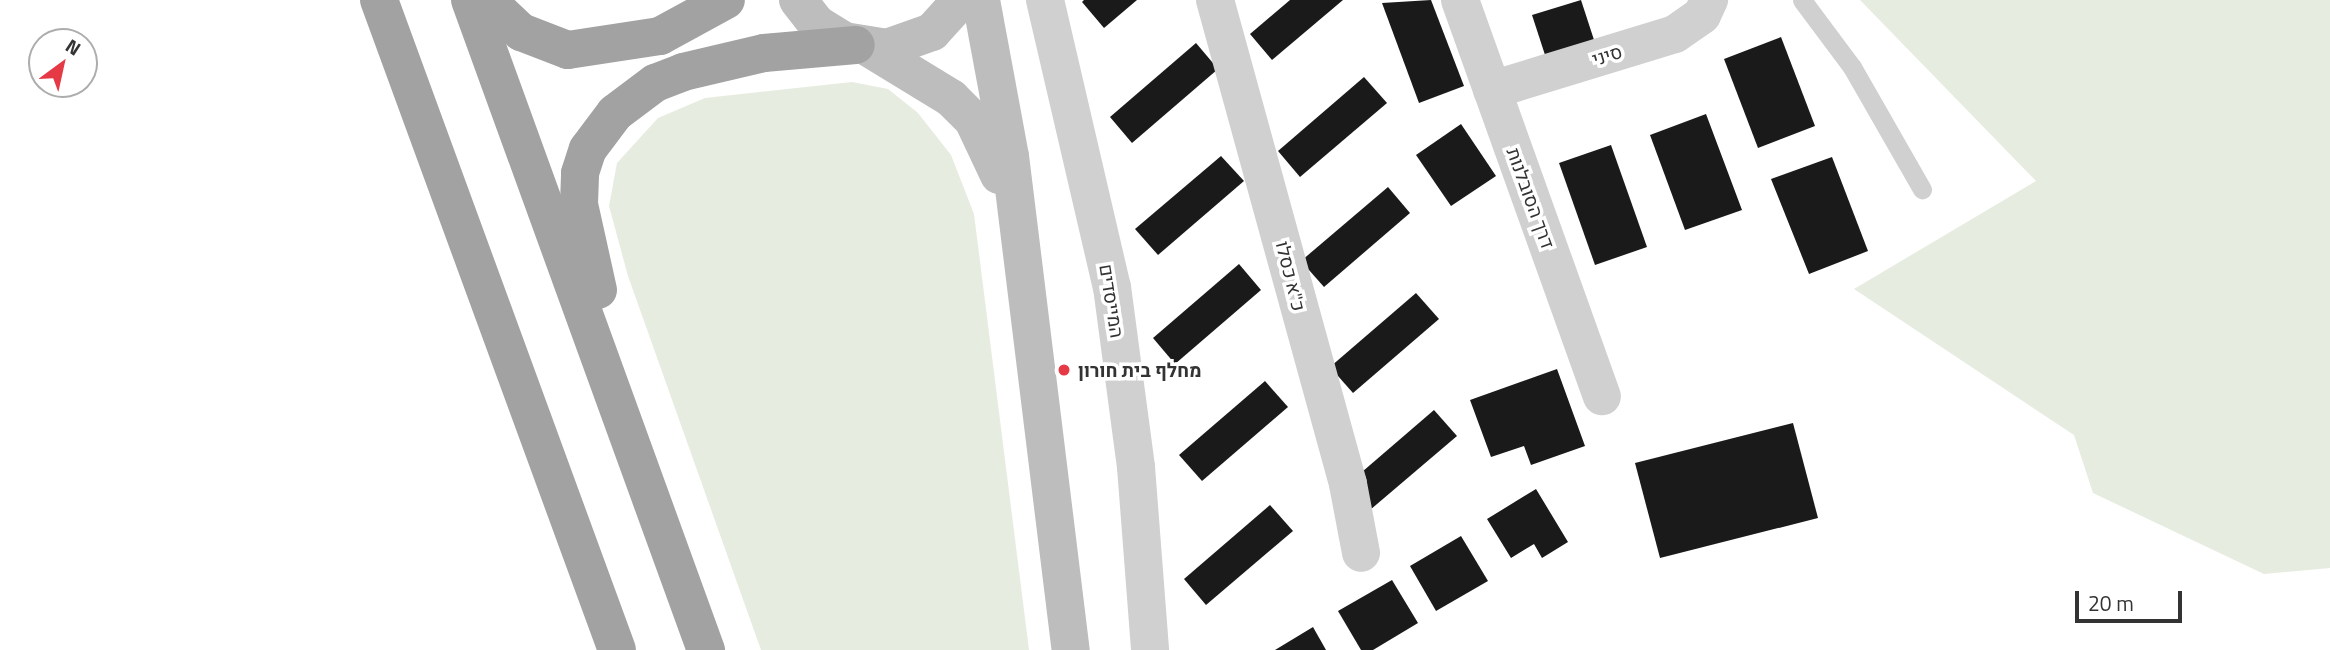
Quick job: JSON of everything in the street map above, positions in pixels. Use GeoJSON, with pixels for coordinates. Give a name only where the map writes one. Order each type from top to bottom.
{"type":"FeatureCollection","features":[{"type":"Feature","properties":{"kind":"highway"},"geometry":{"type":"LineString","coordinates":[[379,0],[617,650]]}},
{"type":"Feature","properties":{"kind":"highway"},"geometry":{"type":"LineString","coordinates":[[471,0],[706,650]]}},
{"type":"Feature","properties":{"kind":"highway"},"geometry":{"type":"LineString","coordinates":[[487,0],[521,32],[568,50],[660,36],[726,0]]}},
{"type":"Feature","properties":{"kind":"highway"},"geometry":{"type":"LineString","coordinates":[[640,469],[579,204],[588,149],[615,113],[655,83],[764,53],[862,46]]}},
{"type":"Feature","properties":{"kind":"main road"},"geometry":{"type":"LineString","coordinates":[[798,0],[826,31],[922,76],[973,120],[1018,222]]}},
{"type":"Feature","properties":{"kind":"main road"},"geometry":{"type":"LineString","coordinates":[[862,46],[919,39],[961,0]]}},
{"type":"Feature","properties":{"kind":"main road"},"geometry":{"type":"LineString","coordinates":[[981,0],[1018,222],[1072,650]]}},
{"type":"Feature","properties":{"kind":"street","name":"המייסדים"},"geometry":{"type":"LineString","coordinates":[[1045,0],[1112,287],[1136,467],[1150,650]]}},
{"type":"Feature","properties":{"kind":"street","name":"כ\"א כסלו"},"geometry":{"type":"LineString","coordinates":[[1215,0],[1243,85],[1361,553]]}},
{"type":"Feature","properties":{"kind":"street","name":"דרך הסובלנות"},"geometry":{"type":"LineString","coordinates":[[1460,0],[1602,396]]}},
{"type":"Feature","properties":{"kind":"street","name":"סיני"},"geometry":{"type":"LineString","coordinates":[[1492,90],[1675,34],[1702,15],[1709,0]]}},
{"type":"Feature","properties":{"kind":"lane"},"geometry":{"type":"LineString","coordinates":[[1802,0],[1852,66],[1922,189]]}},
{"type":"Feature","properties":{"kind":"shaded area"},"geometry":{"type":"Polygon","coordinates":[[[1860,0],[2330,0],[2330,568],[2264,574],[2093,493],[2074,435],[1854,289],[2036,181],[1860,0]]]}},
{"type":"Feature","properties":{"kind":"shaded area"},"geometry":{"type":"Polygon","coordinates":[[[852,82],[888,89],[918,113],[951,155],[974,214],[1029,650],[761,650],[628,276],[609,206],[617,163],[658,118],[705,98],[852,82]]]}},
{"type":"Feature","properties":{"kind":"building"},"geometry":{"type":"Polygon","coordinates":[[[1084,0],[1137,0],[1104,28],[1082,2],[1084,0]]]}},
{"type":"Feature","properties":{"kind":"building"},"geometry":{"type":"Polygon","coordinates":[[[1290,0],[1343,0],[1272,60],[1250,34],[1290,0]]]}},
{"type":"Feature","properties":{"kind":"building"},"geometry":{"type":"Polygon","coordinates":[[[1431,0],[1464,86],[1419,103],[1382,3],[1431,0]]]}},
{"type":"Feature","properties":{"kind":"building"},"geometry":{"type":"Polygon","coordinates":[[[1581,0],[1595,43],[1546,58],[1532,15],[1581,0]]]}},
{"type":"Feature","properties":{"kind":"building"},"geometry":{"type":"Polygon","coordinates":[[[1781,37],[1815,126],[1758,148],[1724,59],[1781,37]]]}},
{"type":"Feature","properties":{"kind":"building"},"geometry":{"type":"Polygon","coordinates":[[[1196,43],[1218,69],[1132,143],[1110,117],[1196,43]]]}},
{"type":"Feature","properties":{"kind":"building"},"geometry":{"type":"Polygon","coordinates":[[[1364,77],[1387,103],[1300,177],[1278,151],[1364,77]]]}},
{"type":"Feature","properties":{"kind":"building"},"geometry":{"type":"Polygon","coordinates":[[[1706,114],[1742,210],[1685,230],[1650,135],[1706,114]]]}},
{"type":"Feature","properties":{"kind":"building"},"geometry":{"type":"Polygon","coordinates":[[[1461,124],[1496,176],[1451,206],[1416,155],[1461,124]]]}},
{"type":"Feature","properties":{"kind":"building"},"geometry":{"type":"Polygon","coordinates":[[[1611,145],[1647,247],[1595,265],[1559,163],[1611,145]]]}},
{"type":"Feature","properties":{"kind":"building"},"geometry":{"type":"Polygon","coordinates":[[[1221,156],[1244,181],[1158,255],[1135,229],[1221,156]]]}},
{"type":"Feature","properties":{"kind":"building"},"geometry":{"type":"Polygon","coordinates":[[[1832,157],[1868,251],[1809,274],[1771,179],[1832,157]]]}},
{"type":"Feature","properties":{"kind":"building"},"geometry":{"type":"Polygon","coordinates":[[[1388,187],[1410,213],[1324,287],[1301,261],[1388,187]]]}},
{"type":"Feature","properties":{"kind":"building"},"geometry":{"type":"Polygon","coordinates":[[[1239,264],[1261,290],[1175,364],[1153,338],[1239,264]]]}},
{"type":"Feature","properties":{"kind":"building"},"geometry":{"type":"Polygon","coordinates":[[[1416,293],[1439,319],[1353,393],[1330,367],[1416,293]]]}},
{"type":"Feature","properties":{"kind":"building"},"geometry":{"type":"Polygon","coordinates":[[[1557,369],[1585,446],[1531,465],[1524,446],[1491,457],[1470,400],[1557,369]]]}},
{"type":"Feature","properties":{"kind":"building"},"geometry":{"type":"Polygon","coordinates":[[[1265,381],[1288,407],[1202,481],[1179,455],[1265,381]]]}},
{"type":"Feature","properties":{"kind":"building"},"geometry":{"type":"Polygon","coordinates":[[[1434,410],[1457,436],[1370,510],[1348,484],[1434,410]]]}},
{"type":"Feature","properties":{"kind":"building"},"geometry":{"type":"Polygon","coordinates":[[[1793,423],[1818,518],[1660,558],[1635,463],[1793,423]]]}},
{"type":"Feature","properties":{"kind":"building"},"geometry":{"type":"Polygon","coordinates":[[[1536,489],[1568,542],[1542,558],[1534,544],[1511,558],[1487,519],[1536,489]]]}},
{"type":"Feature","properties":{"kind":"building"},"geometry":{"type":"Polygon","coordinates":[[[1270,505],[1293,531],[1206,605],[1184,579],[1270,505]]]}},
{"type":"Feature","properties":{"kind":"building"},"geometry":{"type":"Polygon","coordinates":[[[1461,536],[1488,581],[1436,611],[1410,566],[1461,536]]]}},
{"type":"Feature","properties":{"kind":"building"},"geometry":{"type":"Polygon","coordinates":[[[1392,580],[1418,623],[1373,650],[1361,650],[1338,611],[1392,580]]]}},
{"type":"Feature","properties":{"kind":"building"},"geometry":{"type":"Polygon","coordinates":[[[1313,627],[1326,650],[1275,650],[1313,627]]]}},
{"type":"Feature","properties":{"kind":"place","name":"מחלף בית חורון"},"geometry":{"type":"Point","coordinates":[1064,370]}}]}
